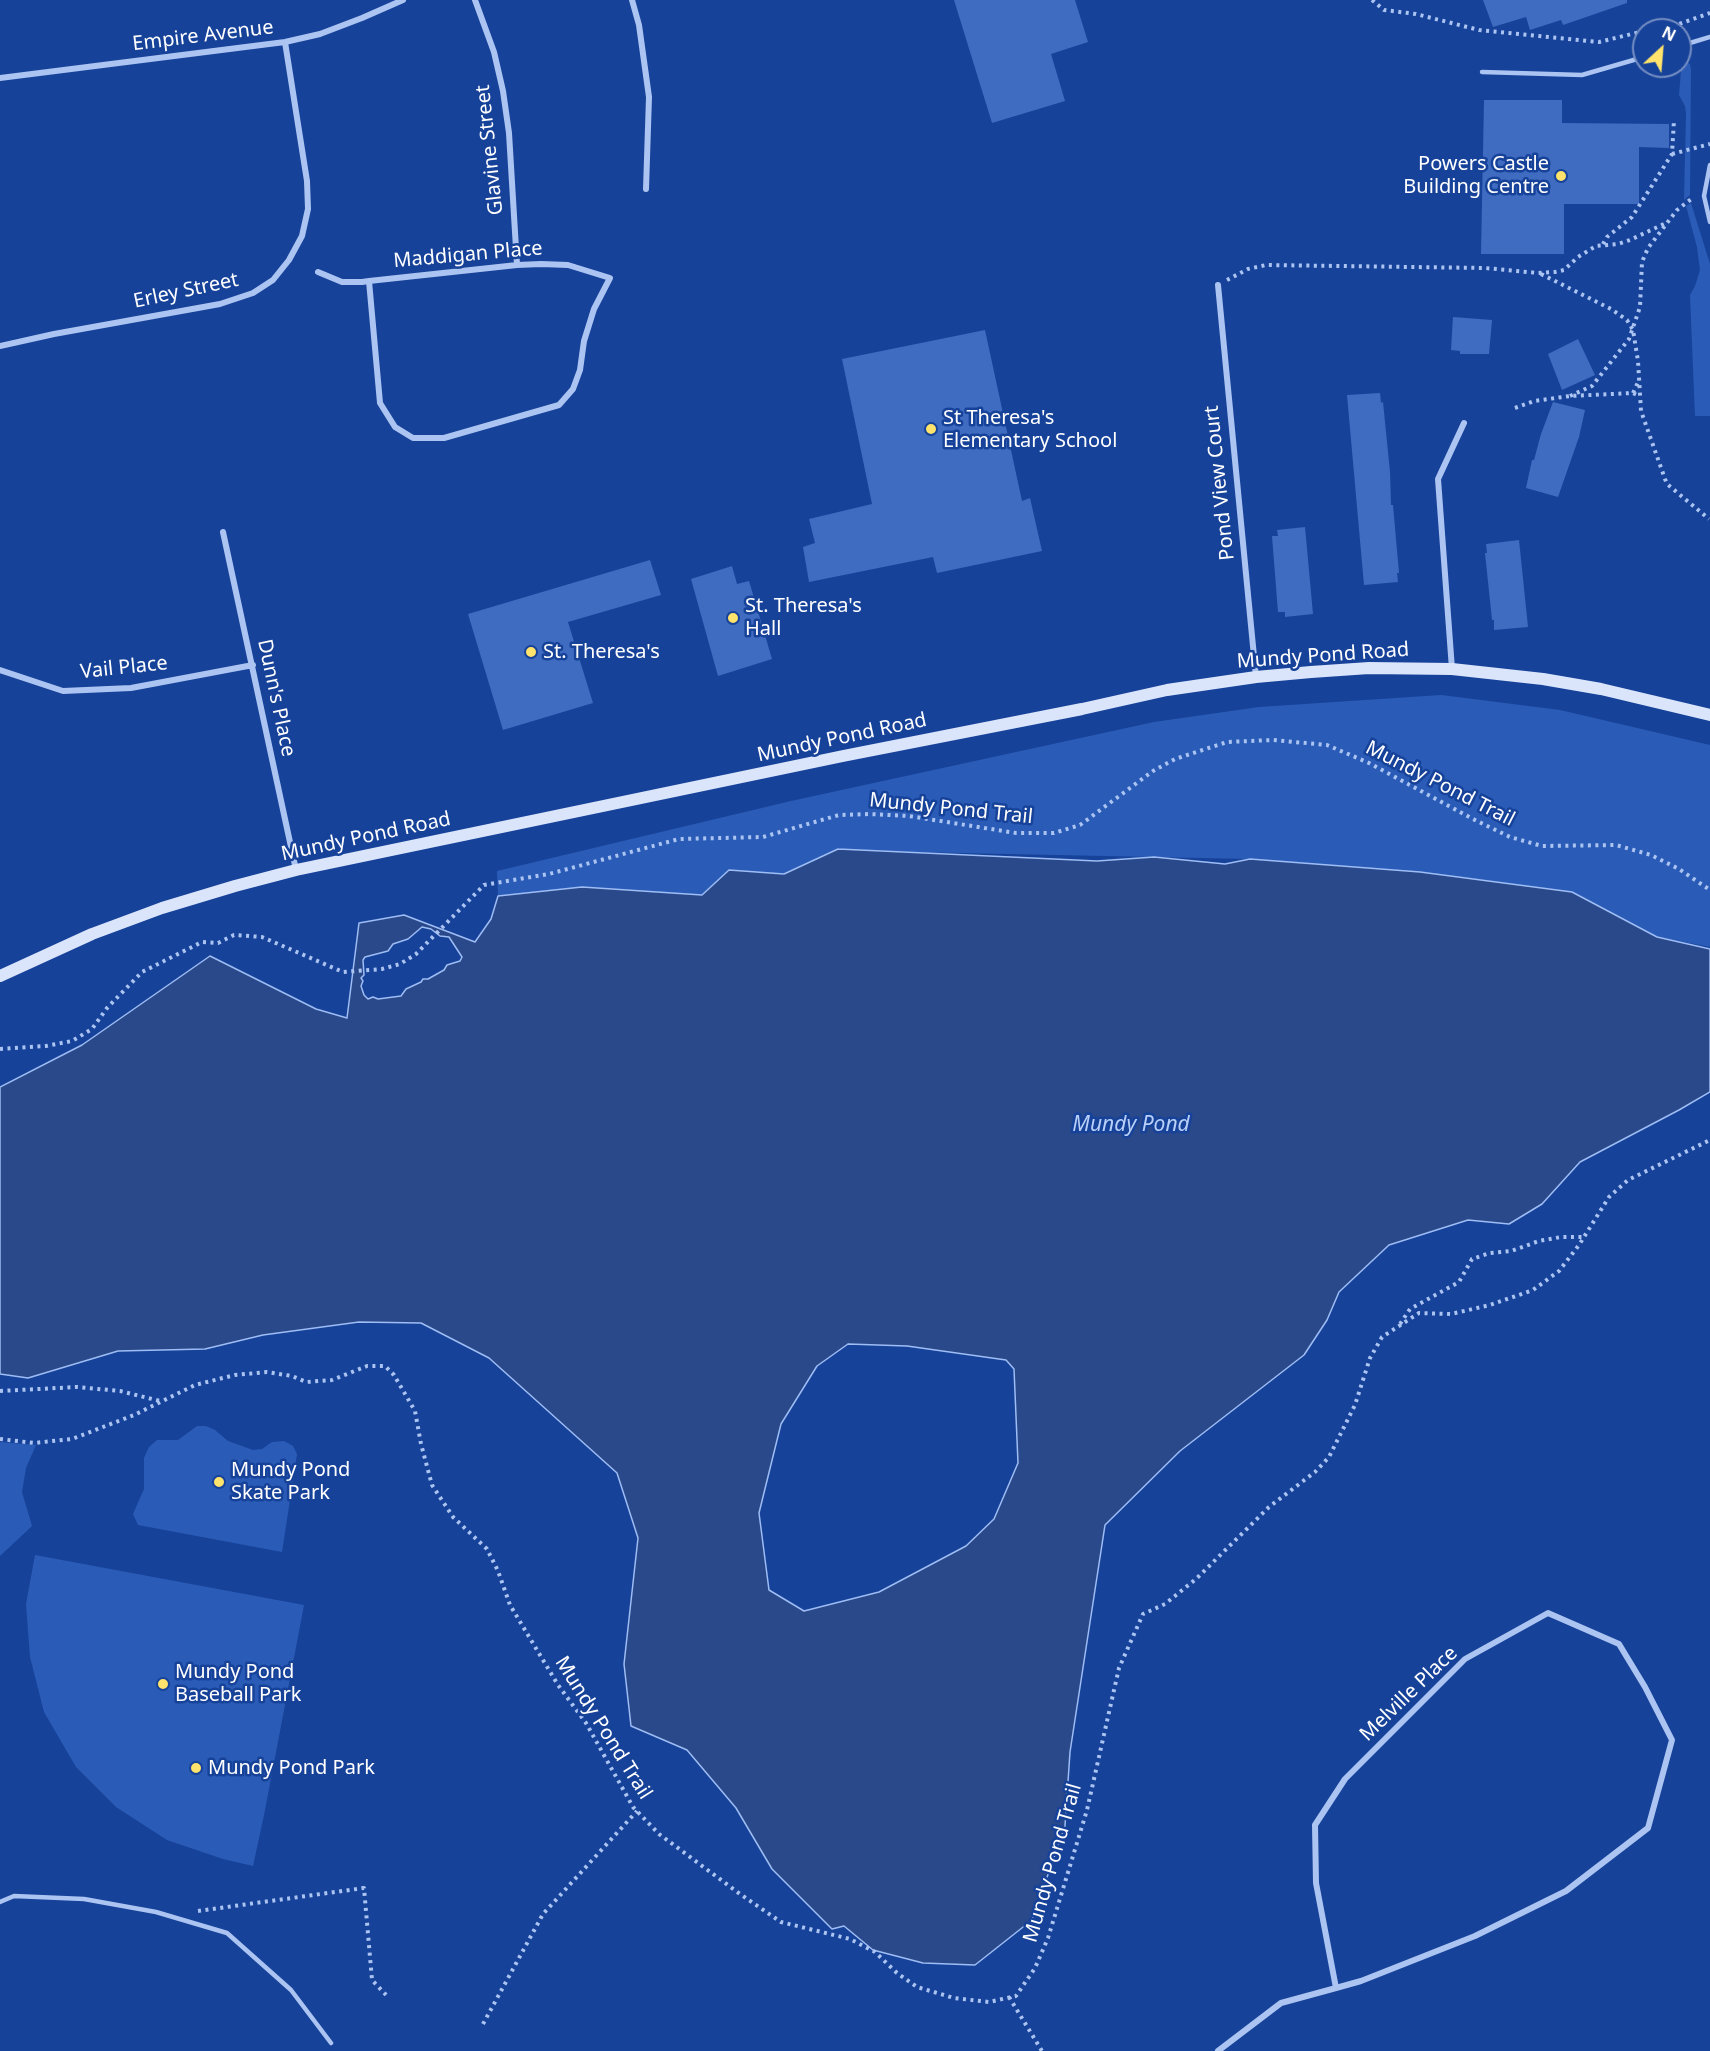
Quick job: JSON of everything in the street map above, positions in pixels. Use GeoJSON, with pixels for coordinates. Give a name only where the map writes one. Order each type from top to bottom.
{"type":"FeatureCollection","features":[{"type":"Feature","properties":{"kind":"street","name":"Empire Avenue"},"geometry":{"type":"LineString","coordinates":[[0,78],[285,42],[320,34],[403,0]]}},
{"type":"Feature","properties":{"kind":"street","name":"Glavine Street"},"geometry":{"type":"LineString","coordinates":[[475,0],[494,52],[503,91],[509,133],[517,265]]}},
{"type":"Feature","properties":{"kind":"street"},"geometry":{"type":"LineString","coordinates":[[632,0],[639,25],[649,97],[646,189]]}},
{"type":"Feature","properties":{"kind":"street","name":"Erley Street"},"geometry":{"type":"LineString","coordinates":[[0,346],[220,304],[253,293],[273,280],[289,260],[302,236],[308,209],[307,181],[285,42]]}},
{"type":"Feature","properties":{"kind":"street","name":"Maddigan Place"},"geometry":{"type":"LineString","coordinates":[[318,272],[342,282],[517,265],[568,265],[610,278],[594,309],[584,341],[580,370],[573,389],[559,405],[444,438],[413,438],[394,426],[380,403],[369,281]]}},
{"type":"Feature","properties":{"kind":"street","name":"Pond View Court"},"geometry":{"type":"LineString","coordinates":[[1218,285],[1256,677]]}},
{"type":"Feature","properties":{"kind":"street"},"geometry":{"type":"LineString","coordinates":[[1452,669],[1438,479],[1464,423]]}},
{"type":"Feature","properties":{"kind":"street","name":"Dunn's Place"},"geometry":{"type":"LineString","coordinates":[[223,532],[296,870]]}},
{"type":"Feature","properties":{"kind":"street","name":"Vail Place"},"geometry":{"type":"LineString","coordinates":[[0,670],[63,691],[131,688],[253,665]]}},
{"type":"Feature","properties":{"kind":"street","name":"Mundy Pond Road"},"geometry":{"type":"LineString","coordinates":[[0,976],[92,934],[162,908],[296,870],[1167,690],[1256,677],[1369,668],[1452,669],[1543,679],[1612,692],[1710,715]]}},
{"type":"Feature","properties":{"kind":"street","name":"Melville Place"},"geometry":{"type":"LineString","coordinates":[[1218,2051],[1281,2003],[1361,1981],[1474,1936],[1566,1891],[1648,1828],[1672,1740],[1619,1644],[1548,1613],[1465,1659],[1346,1779],[1315,1825],[1316,1883],[1335,1988]]}},
{"type":"Feature","properties":{"kind":"lane"},"geometry":{"type":"LineString","coordinates":[[1692,42],[1710,37]]}},
{"type":"Feature","properties":{"kind":"lane"},"geometry":{"type":"LineString","coordinates":[[1482,72],[1582,75],[1632,60]]}},
{"type":"Feature","properties":{"kind":"lane"},"geometry":{"type":"LineString","coordinates":[[1710,165],[1705,190],[1710,222]]}},
{"type":"Feature","properties":{"kind":"lane"},"geometry":{"type":"LineString","coordinates":[[0,1902],[14,1896],[84,1899],[168,1915],[227,1933],[291,1990],[331,2043]]}},
{"type":"Feature","properties":{"kind":"path"},"geometry":{"type":"LineString","coordinates":[[1372,0],[1384,10],[1416,14],[1479,30],[1599,42],[1632,34]]}},
{"type":"Feature","properties":{"kind":"path"},"geometry":{"type":"LineString","coordinates":[[1692,19],[1710,13]]}},
{"type":"Feature","properties":{"kind":"path"},"geometry":{"type":"LineString","coordinates":[[1218,285],[1248,269],[1266,265],[1485,268],[1538,273],[1564,270],[1578,257],[1602,244],[1607,237],[1632,217],[1672,154],[1674,120]]}},
{"type":"Feature","properties":{"kind":"path"},"geometry":{"type":"LineString","coordinates":[[1672,154],[1710,144]]}},
{"type":"Feature","properties":{"kind":"path"},"geometry":{"type":"LineString","coordinates":[[1570,396],[1592,386],[1629,339],[1640,307],[1642,262],[1648,248],[1666,223],[1690,200],[1705,190]]}},
{"type":"Feature","properties":{"kind":"path"},"geometry":{"type":"LineString","coordinates":[[1602,244],[1618,244],[1666,223]]}},
{"type":"Feature","properties":{"kind":"path"},"geometry":{"type":"LineString","coordinates":[[1538,273],[1611,309],[1627,320],[1633,330],[1638,361],[1641,411],[1667,484],[1709,519]]}},
{"type":"Feature","properties":{"kind":"path"},"geometry":{"type":"LineString","coordinates":[[1633,393],[1639,380]]}},
{"type":"Feature","properties":{"kind":"path"},"geometry":{"type":"LineString","coordinates":[[1515,408],[1534,401],[1570,396],[1633,393],[1639,396]]}},
{"type":"Feature","properties":{"kind":"path","name":"Mundy Pond Trail"},"geometry":{"type":"LineString","coordinates":[[0,1049],[46,1046],[72,1041],[92,1029],[106,1008],[142,972],[202,942],[218,943],[234,935],[262,937],[343,972],[391,967],[408,959],[428,942],[484,885],[549,874],[679,839],[763,837],[839,815],[909,816],[1016,832],[1054,833],[1080,825],[1153,771],[1175,759],[1227,742],[1273,740],[1327,745],[1369,763],[1510,837],[1542,846],[1616,845],[1651,855],[1679,869],[1710,890]]}},
{"type":"Feature","properties":{"kind":"path","name":"Mundy Pond Trail"},"geometry":{"type":"LineString","coordinates":[[0,1439],[34,1443],[72,1439],[134,1415],[195,1385],[235,1375],[267,1372],[292,1376],[306,1382],[332,1380],[367,1366],[385,1366],[394,1375],[415,1411],[432,1485],[453,1517],[487,1549],[498,1571],[510,1605],[558,1685],[586,1723],[637,1811],[659,1834],[781,1922],[850,1939],[875,1952],[917,1988],[954,1998],[990,2002],[1016,1996],[1035,1968],[1048,1938],[1087,1810],[1119,1668],[1143,1614],[1165,1604],[1196,1579],[1269,1507],[1315,1472],[1329,1457],[1355,1405],[1370,1358],[1382,1337],[1419,1313],[1451,1314],[1490,1305],[1533,1290],[1559,1271],[1584,1238],[1609,1197],[1628,1180],[1710,1140]]}},
{"type":"Feature","properties":{"kind":"path"},"geometry":{"type":"LineString","coordinates":[[1400,1325],[1410,1309],[1459,1282],[1472,1259],[1490,1253],[1511,1251],[1539,1241],[1561,1237],[1584,1238]]}},
{"type":"Feature","properties":{"kind":"path"},"geometry":{"type":"LineString","coordinates":[[0,1390],[77,1387],[120,1391],[160,1401]]}},
{"type":"Feature","properties":{"kind":"path"},"geometry":{"type":"LineString","coordinates":[[483,2024],[543,1914],[637,1811]]}},
{"type":"Feature","properties":{"kind":"path"},"geometry":{"type":"LineString","coordinates":[[168,1915],[364,1888],[372,1980],[388,1997]]}},
{"type":"Feature","properties":{"kind":"path"},"geometry":{"type":"LineString","coordinates":[[1009,1997],[1042,2051]]}},
{"type":"Feature","properties":{"kind":"shaded area"},"geometry":{"type":"Polygon","coordinates":[[[1680,78],[1691,78],[1690,195],[1684,200],[1686,114],[1685,106],[1679,95],[1680,78]]]}},
{"type":"Feature","properties":{"kind":"shaded area"},"geometry":{"type":"Polygon","coordinates":[[[1691,203],[1710,264],[1710,416],[1695,416],[1690,295],[1700,270],[1697,247],[1686,206],[1691,203]]]}},
{"type":"Feature","properties":{"kind":"shaded area"},"geometry":{"type":"Polygon","coordinates":[[[1441,695],[1560,710],[1710,745],[1710,947],[1250,859],[838,849],[784,874],[729,870],[702,895],[582,887],[498,896],[497,871],[791,801],[1154,722],[1259,707],[1441,695]]]}},
{"type":"Feature","properties":{"kind":"shaded area","name":"Mundy Pond Skate Park"},"geometry":{"type":"Polygon","coordinates":[[[197,1426],[206,1426],[228,1441],[253,1450],[262,1449],[272,1442],[284,1441],[293,1446],[297,1454],[282,1552],[138,1525],[133,1514],[144,1489],[144,1458],[149,1447],[157,1440],[178,1440],[197,1426]]]}},
{"type":"Feature","properties":{"kind":"shaded area"},"geometry":{"type":"Polygon","coordinates":[[[0,1442],[36,1445],[26,1468],[22,1492],[32,1526],[0,1556],[0,1442]]]}},
{"type":"Feature","properties":{"kind":"shaded area","name":"Mundy Pond Baseball Park"},"geometry":{"type":"Polygon","coordinates":[[[35,1555],[304,1605],[253,1866],[223,1859],[167,1840],[116,1807],[76,1767],[44,1712],[30,1657],[26,1604],[35,1555]]]}},
{"type":"Feature","properties":{"kind":"water","name":"Mundy Pond"},"geometry":{"type":"Polygon","coordinates":[[[838,849],[1097,861],[1154,857],[1225,864],[1250,859],[1420,872],[1572,892],[1657,937],[1710,949],[1710,1092],[1580,1162],[1542,1204],[1509,1224],[1468,1220],[1389,1245],[1339,1292],[1327,1320],[1304,1355],[1180,1451],[1105,1525],[1070,1752],[1065,1826],[1032,1920],[975,1965],[923,1963],[873,1950],[844,1926],[832,1929],[772,1869],[736,1808],[687,1750],[631,1726],[624,1664],[638,1538],[617,1473],[489,1358],[421,1323],[359,1322],[263,1335],[205,1349],[118,1351],[28,1378],[0,1374],[0,1087],[82,1045],[210,956],[316,1009],[347,1018],[359,923],[404,915],[475,942],[491,919],[498,896],[582,887],[702,895],[729,870],[784,874],[838,849]],[[422,927],[408,939],[393,944],[388,951],[365,957],[361,986],[368,999],[401,996],[406,989],[444,970],[447,965],[460,961],[462,957],[449,937],[440,936],[431,929],[422,927]],[[848,1344],[817,1366],[781,1424],[759,1513],[769,1590],[804,1611],[879,1592],[966,1546],[994,1519],[1018,1463],[1014,1369],[1006,1360],[907,1346],[848,1344]]]}},
{"type":"Feature","properties":{"kind":"building"},"geometry":{"type":"Polygon","coordinates":[[[954,0],[1075,0],[1088,42],[1051,54],[1065,101],[992,123],[954,0]]]}},
{"type":"Feature","properties":{"kind":"building"},"geometry":{"type":"Polygon","coordinates":[[[1483,0],[1627,0],[1627,3],[1563,25],[1561,20],[1530,30],[1526,17],[1493,27],[1483,0]]]}},
{"type":"Feature","properties":{"kind":"building","name":"Powers Castle Building Centre"},"geometry":{"type":"Polygon","coordinates":[[[1484,100],[1562,100],[1562,123],[1669,124],[1669,148],[1639,147],[1639,204],[1564,204],[1564,254],[1481,254],[1484,100]]]}},
{"type":"Feature","properties":{"kind":"building"},"geometry":{"type":"Polygon","coordinates":[[[1453,317],[1492,320],[1489,354],[1460,354],[1460,351],[1451,350],[1453,317]]]}},
{"type":"Feature","properties":{"kind":"building","name":"St Theresa's Elementary School"},"geometry":{"type":"Polygon","coordinates":[[[985,330],[1022,501],[1030,498],[1042,551],[937,573],[933,557],[809,582],[803,547],[815,543],[809,519],[872,504],[842,359],[985,330]]]}},
{"type":"Feature","properties":{"kind":"building"},"geometry":{"type":"Polygon","coordinates":[[[1578,339],[1595,375],[1562,390],[1548,354],[1578,339]]]}},
{"type":"Feature","properties":{"kind":"building"},"geometry":{"type":"Polygon","coordinates":[[[1380,393],[1381,403],[1383,402],[1399,573],[1397,573],[1398,582],[1364,585],[1347,395],[1380,393]]]}},
{"type":"Feature","properties":{"kind":"building"},"geometry":{"type":"Polygon","coordinates":[[[1553,402],[1585,410],[1579,437],[1558,497],[1526,488],[1532,460],[1534,460],[1553,402]]]}},
{"type":"Feature","properties":{"kind":"building"},"geometry":{"type":"Polygon","coordinates":[[[1305,527],[1313,614],[1285,617],[1285,612],[1278,612],[1272,536],[1278,536],[1277,530],[1305,527]]]}},
{"type":"Feature","properties":{"kind":"building"},"geometry":{"type":"Polygon","coordinates":[[[1519,540],[1528,627],[1494,630],[1485,553],[1487,553],[1486,544],[1519,540]]]}},
{"type":"Feature","properties":{"kind":"building"},"geometry":{"type":"Polygon","coordinates":[[[650,560],[661,595],[568,622],[593,703],[503,730],[468,614],[650,560]]]}},
{"type":"Feature","properties":{"kind":"building"},"geometry":{"type":"Polygon","coordinates":[[[732,566],[737,584],[749,581],[772,659],[718,676],[691,579],[732,566]]]}},
{"type":"Feature","properties":{"kind":"place","name":"Powers Castle Building Centre"},"geometry":{"type":"Point","coordinates":[1561,176]}},
{"type":"Feature","properties":{"kind":"place","name":"St Theresa's Elementary School"},"geometry":{"type":"Point","coordinates":[931,429]}},
{"type":"Feature","properties":{"kind":"place","name":"St. Theresa's Hall"},"geometry":{"type":"Point","coordinates":[733,618]}},
{"type":"Feature","properties":{"kind":"place","name":"St. Theresa's"},"geometry":{"type":"Point","coordinates":[531,652]}},
{"type":"Feature","properties":{"kind":"place","name":"Mundy Pond Skate Park"},"geometry":{"type":"Point","coordinates":[219,1482]}},
{"type":"Feature","properties":{"kind":"place","name":"Mundy Pond Baseball Park"},"geometry":{"type":"Point","coordinates":[163,1684]}},
{"type":"Feature","properties":{"kind":"place","name":"Mundy Pond Park"},"geometry":{"type":"Point","coordinates":[196,1768]}}]}
